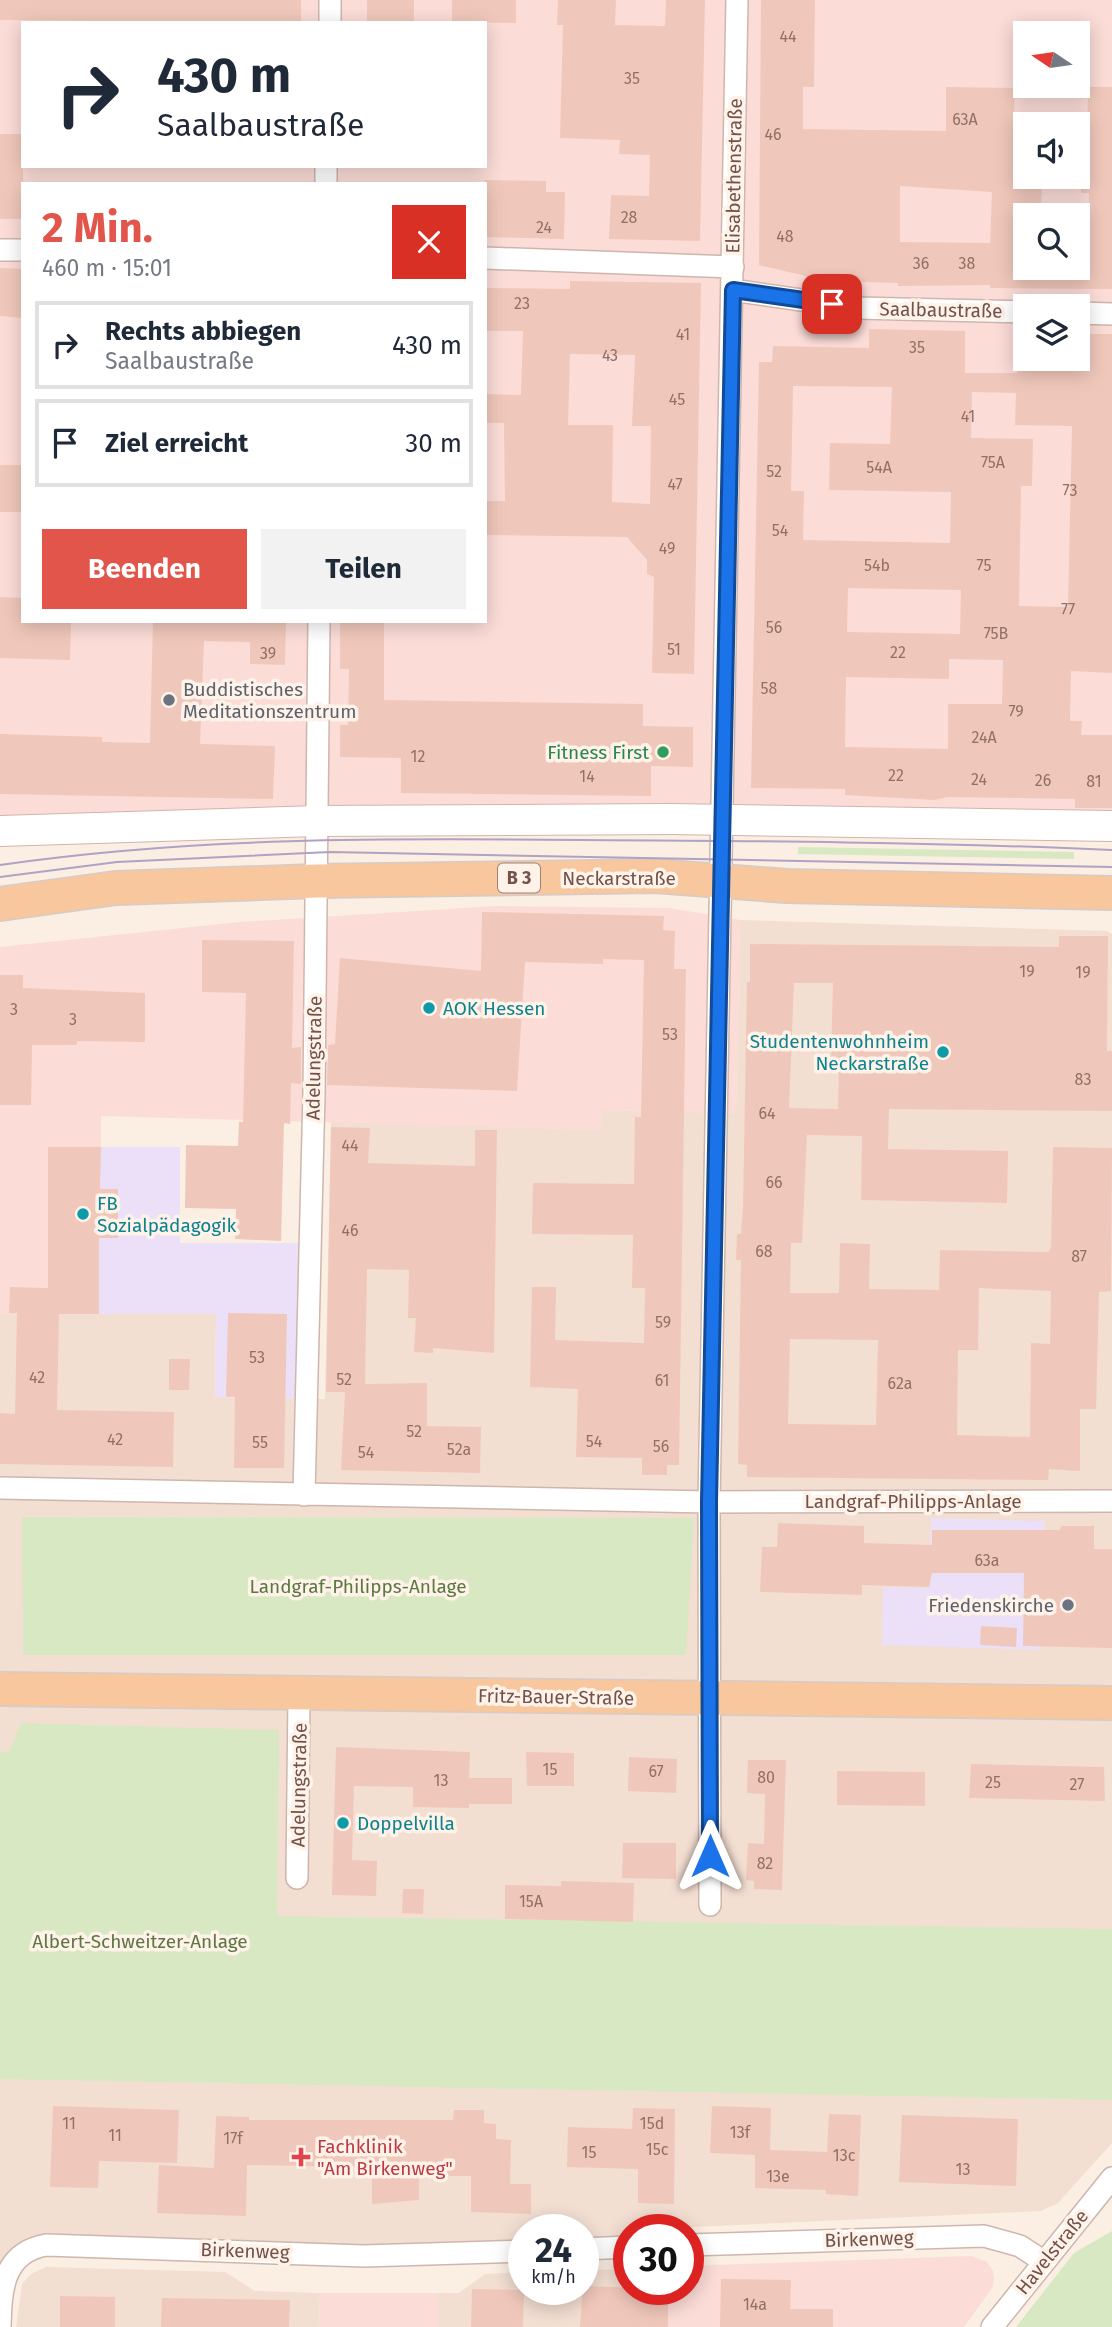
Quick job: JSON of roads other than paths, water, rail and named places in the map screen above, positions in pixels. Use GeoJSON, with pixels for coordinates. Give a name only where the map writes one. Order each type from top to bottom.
{"type":"FeatureCollection","features":[{"type":"Feature","properties":{"kind":"main road"},"geometry":{"type":"LineString","coordinates":[[0,831],[317,821],[724,821],[1112,826]]}},
{"type":"Feature","properties":{"kind":"main road","name":"Neckarstraße"},"geometry":{"type":"LineString","coordinates":[[0,904],[116,888],[317,881],[656,876],[722,882],[1112,893]]}},
{"type":"Feature","properties":{"kind":"main road","name":"Fritz-Bauer-Straße"},"geometry":{"type":"LineString","coordinates":[[0,1689],[1112,1703]]}},
{"type":"Feature","properties":{"kind":"street"},"geometry":{"type":"LineString","coordinates":[[330,0],[330,21]]}},
{"type":"Feature","properties":{"kind":"street","name":"Elisabethenstraße"},"geometry":{"type":"LineString","coordinates":[[710,1905],[709,1502],[724,821],[737,0]]}},
{"type":"Feature","properties":{"kind":"street"},"geometry":{"type":"LineString","coordinates":[[0,250],[21,250]]}},
{"type":"Feature","properties":{"kind":"street"},"geometry":{"type":"LineString","coordinates":[[487,258],[733,267]]}},
{"type":"Feature","properties":{"kind":"street","name":"Saalbaustraße"},"geometry":{"type":"LineString","coordinates":[[733,290],[857,308],[1013,312]]}},
{"type":"Feature","properties":{"kind":"street"},"geometry":{"type":"LineString","coordinates":[[1090,313],[1112,314]]}},
{"type":"Feature","properties":{"kind":"street","name":"Adelungstraße"},"geometry":{"type":"LineString","coordinates":[[304,1495],[317,881],[319,623]]}},
{"type":"Feature","properties":{"kind":"street","name":"Landgraf-Philipps-Anlage"},"geometry":{"type":"LineString","coordinates":[[0,1488],[709,1502],[1112,1501]]}},
{"type":"Feature","properties":{"kind":"street","name":"Adelungstraße"},"geometry":{"type":"LineString","coordinates":[[297,1878],[299,1693]]}},
{"type":"Feature","properties":{"kind":"street","name":"Havelstraße"},"geometry":{"type":"LineString","coordinates":[[992,2327],[1043,2262],[1109,2186]]}},
{"type":"Feature","properties":{"kind":"street","name":"Birkenweg"},"geometry":{"type":"LineString","coordinates":[[704,2245],[984,2236],[1020,2246],[1043,2262]]}},
{"type":"Feature","properties":{"kind":"street","name":"Birkenweg"},"geometry":{"type":"LineString","coordinates":[[0,2327],[1,2302],[7,2272],[16,2260],[34,2248],[53,2245],[364,2256],[508,2251]]}},
{"type":"Feature","properties":{"kind":"tram line"},"geometry":{"type":"LineString","coordinates":[[0,865],[217,844],[362,840],[846,842],[1112,850]]}},
{"type":"Feature","properties":{"kind":"tram line"},"geometry":{"type":"LineString","coordinates":[[0,877],[117,862],[330,852],[1112,867]]}},
{"type":"Feature","properties":{"kind":"place","name":"Buddistisches Meditationszentrum"},"geometry":{"type":"Point","coordinates":[169,700]}},
{"type":"Feature","properties":{"kind":"place","name":"Fitness First"},"geometry":{"type":"Point","coordinates":[663,752]}},
{"type":"Feature","properties":{"kind":"place","name":"AOK Hessen"},"geometry":{"type":"Point","coordinates":[429,1008]}},
{"type":"Feature","properties":{"kind":"place","name":"Studentenwohnheim Neckarstraße"},"geometry":{"type":"Point","coordinates":[943,1052]}},
{"type":"Feature","properties":{"kind":"place","name":"FB Sozialpädagogik"},"geometry":{"type":"Point","coordinates":[83,1214]}},
{"type":"Feature","properties":{"kind":"place","name":"Friedenskirche"},"geometry":{"type":"Point","coordinates":[1068,1605]}},
{"type":"Feature","properties":{"kind":"place","name":"Doppelvilla"},"geometry":{"type":"Point","coordinates":[343,1823]}},
{"type":"Feature","properties":{"kind":"place","name":"Fachklinik \"Am Birkenweg\""},"geometry":{"type":"Point","coordinates":[301,2157]}},
{"type":"Feature","properties":{"kind":"park label","name":"Albert-Schweitzer-Anlage"},"geometry":{"type":"Point","coordinates":[140,1941]}}]}
